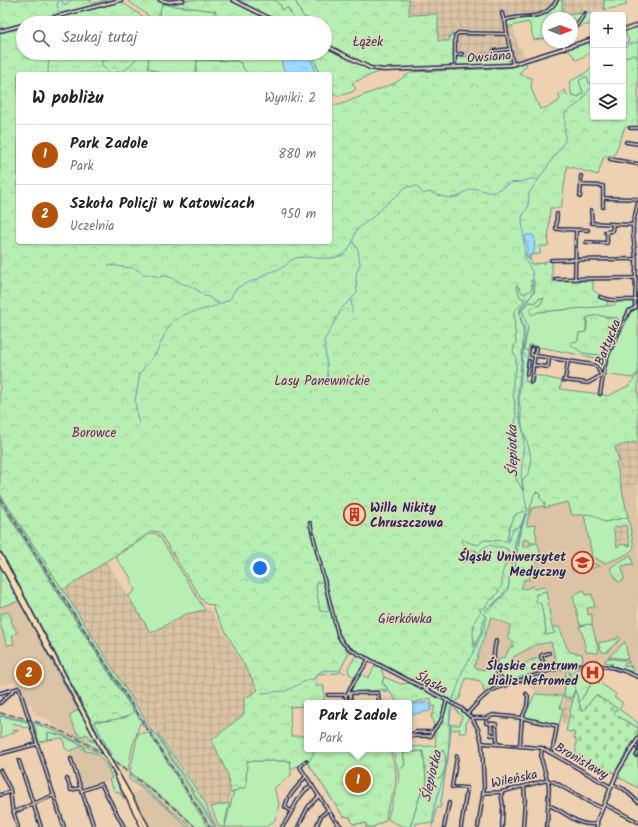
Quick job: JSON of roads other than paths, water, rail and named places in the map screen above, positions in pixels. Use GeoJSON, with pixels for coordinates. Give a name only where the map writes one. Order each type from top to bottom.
{"type":"FeatureCollection","features":[{"type":"Feature","properties":{"kind":"main road"},"geometry":{"type":"LineString","coordinates":[[0,555],[50,648],[58,666]]}},
{"type":"Feature","properties":{"kind":"main road"},"geometry":{"type":"LineString","coordinates":[[0,561],[147,827]]}},
{"type":"Feature","properties":{"kind":"main road"},"geometry":{"type":"LineString","coordinates":[[116,772],[118,780],[143,827]]}},
{"type":"Feature","properties":{"kind":"street"},"geometry":{"type":"LineString","coordinates":[[59,16],[121,0]]}},
{"type":"Feature","properties":{"kind":"street"},"geometry":{"type":"LineString","coordinates":[[160,0],[170,2],[183,0]]}},
{"type":"Feature","properties":{"kind":"street"},"geometry":{"type":"LineString","coordinates":[[233,0],[265,16]]}},
{"type":"Feature","properties":{"kind":"street"},"geometry":{"type":"LineString","coordinates":[[505,21],[538,16],[547,12],[557,0]]}},
{"type":"Feature","properties":{"kind":"street"},"geometry":{"type":"LineString","coordinates":[[502,13],[507,34]]}},
{"type":"Feature","properties":{"kind":"street"},"geometry":{"type":"LineString","coordinates":[[578,23],[585,13]]}},
{"type":"Feature","properties":{"kind":"street"},"geometry":{"type":"LineString","coordinates":[[626,29],[638,25]]}},
{"type":"Feature","properties":{"kind":"street"},"geometry":{"type":"LineString","coordinates":[[0,31],[16,27]]}},
{"type":"Feature","properties":{"kind":"street","name":"Owsiana"},"geometry":{"type":"LineString","coordinates":[[455,68],[456,36],[458,33],[507,34],[513,65]]}},
{"type":"Feature","properties":{"kind":"street","name":"Owsiana"},"geometry":{"type":"LineString","coordinates":[[332,49],[370,68],[378,70],[455,68],[513,65],[590,40]]}},
{"type":"Feature","properties":{"kind":"street"},"geometry":{"type":"LineString","coordinates":[[494,51],[510,49]]}},
{"type":"Feature","properties":{"kind":"street"},"geometry":{"type":"LineString","coordinates":[[455,54],[462,54]]}},
{"type":"Feature","properties":{"kind":"street"},"geometry":{"type":"LineString","coordinates":[[630,128],[638,128]]}},
{"type":"Feature","properties":{"kind":"street"},"geometry":{"type":"LineString","coordinates":[[626,142],[638,144]]}},
{"type":"Feature","properties":{"kind":"street"},"geometry":{"type":"LineString","coordinates":[[610,159],[638,164]]}},
{"type":"Feature","properties":{"kind":"street"},"geometry":{"type":"LineString","coordinates":[[580,197],[581,176]]}},
{"type":"Feature","properties":{"kind":"street"},"geometry":{"type":"LineString","coordinates":[[581,185],[603,186],[603,207]]}},
{"type":"Feature","properties":{"kind":"street"},"geometry":{"type":"LineString","coordinates":[[603,198],[638,199]]}},
{"type":"Feature","properties":{"kind":"street","name":"Bałtycka"},"geometry":{"type":"LineString","coordinates":[[600,394],[602,375],[607,357],[629,311],[637,308],[635,300],[636,260],[633,225],[638,203]]}},
{"type":"Feature","properties":{"kind":"street"},"geometry":{"type":"LineString","coordinates":[[591,210],[592,223],[633,225]]}},
{"type":"Feature","properties":{"kind":"street"},"geometry":{"type":"LineString","coordinates":[[556,214],[556,229],[588,230]]}},
{"type":"Feature","properties":{"kind":"street"},"geometry":{"type":"LineString","coordinates":[[611,232],[613,225]]}},
{"type":"Feature","properties":{"kind":"street"},"geometry":{"type":"LineString","coordinates":[[575,279],[576,230]]}},
{"type":"Feature","properties":{"kind":"street"},"geometry":{"type":"LineString","coordinates":[[586,242],[607,243],[606,232],[614,232]]}},
{"type":"Feature","properties":{"kind":"street"},"geometry":{"type":"LineString","coordinates":[[551,260],[575,258],[636,260]]}},
{"type":"Feature","properties":{"kind":"street"},"geometry":{"type":"LineString","coordinates":[[555,279],[635,278]]}},
{"type":"Feature","properties":{"kind":"street"},"geometry":{"type":"LineString","coordinates":[[600,297],[611,300],[635,300]]}},
{"type":"Feature","properties":{"kind":"street"},"geometry":{"type":"LineString","coordinates":[[532,348],[531,355],[535,356]]}},
{"type":"Feature","properties":{"kind":"street"},"geometry":{"type":"LineString","coordinates":[[532,382],[536,348]]}},
{"type":"Feature","properties":{"kind":"street","name":"Bałtycka"},"geometry":{"type":"LineString","coordinates":[[535,356],[594,365],[602,375]]}},
{"type":"Feature","properties":{"kind":"street"},"geometry":{"type":"LineString","coordinates":[[534,365],[548,367],[549,358]]}},
{"type":"Feature","properties":{"kind":"street"},"geometry":{"type":"LineString","coordinates":[[527,374],[529,361]]}},
{"type":"Feature","properties":{"kind":"street","name":"Bałtycka"},"geometry":{"type":"LineString","coordinates":[[568,361],[564,380],[588,383],[602,375]]}},
{"type":"Feature","properties":{"kind":"street"},"geometry":{"type":"LineString","coordinates":[[528,371],[533,372]]}},
{"type":"Feature","properties":{"kind":"street","name":"Śląska"},"geometry":{"type":"LineString","coordinates":[[310,523],[341,640],[348,648],[447,700],[468,713],[472,718],[478,729],[482,742],[483,793],[478,827]]}},
{"type":"Feature","properties":{"kind":"street"},"geometry":{"type":"LineString","coordinates":[[496,641],[493,658],[504,686]]}},
{"type":"Feature","properties":{"kind":"street"},"geometry":{"type":"LineString","coordinates":[[546,671],[541,656],[549,653]]}},
{"type":"Feature","properties":{"kind":"street"},"geometry":{"type":"LineString","coordinates":[[350,700],[350,688],[369,659]]}},
{"type":"Feature","properties":{"kind":"street"},"geometry":{"type":"LineString","coordinates":[[468,713],[489,693],[504,686],[546,671],[569,666],[597,665],[614,668],[638,677]]}},
{"type":"Feature","properties":{"kind":"street"},"geometry":{"type":"LineString","coordinates":[[0,693],[19,688],[64,827]]}},
{"type":"Feature","properties":{"kind":"street"},"geometry":{"type":"LineString","coordinates":[[0,703],[13,690]]}},
{"type":"Feature","properties":{"kind":"street"},"geometry":{"type":"LineString","coordinates":[[328,695],[378,693],[379,700]]}},
{"type":"Feature","properties":{"kind":"street"},"geometry":{"type":"LineString","coordinates":[[520,745],[522,718],[528,696],[526,694]]}},
{"type":"Feature","properties":{"kind":"street"},"geometry":{"type":"LineString","coordinates":[[346,695],[346,700]]}},
{"type":"Feature","properties":{"kind":"street"},"geometry":{"type":"LineString","coordinates":[[412,736],[431,736],[432,732],[441,721],[447,700]]}},
{"type":"Feature","properties":{"kind":"street"},"geometry":{"type":"LineString","coordinates":[[472,718],[487,718],[493,715],[522,718],[557,726],[552,753]]}},
{"type":"Feature","properties":{"kind":"street"},"geometry":{"type":"LineString","coordinates":[[487,718],[486,723],[496,724],[496,743]]}},
{"type":"Feature","properties":{"kind":"street"},"geometry":{"type":"LineString","coordinates":[[491,724],[491,735],[495,736]]}},
{"type":"Feature","properties":{"kind":"street"},"geometry":{"type":"LineString","coordinates":[[412,734],[416,732],[432,732]]}},
{"type":"Feature","properties":{"kind":"street"},"geometry":{"type":"LineString","coordinates":[[548,805],[583,826],[597,826],[610,787],[620,767],[637,744],[638,739]]}},
{"type":"Feature","properties":{"kind":"street","name":"Bronisławy"},"geometry":{"type":"LineString","coordinates":[[482,742],[542,748],[610,787]]}},
{"type":"Feature","properties":{"kind":"street"},"geometry":{"type":"LineString","coordinates":[[0,754],[37,744]]}},
{"type":"Feature","properties":{"kind":"street"},"geometry":{"type":"LineString","coordinates":[[637,744],[636,747],[638,748]]}},
{"type":"Feature","properties":{"kind":"street"},"geometry":{"type":"LineString","coordinates":[[542,748],[541,760],[548,781],[546,827]]}},
{"type":"Feature","properties":{"kind":"street"},"geometry":{"type":"LineString","coordinates":[[636,756],[638,752]]}},
{"type":"Feature","properties":{"kind":"street"},"geometry":{"type":"LineString","coordinates":[[457,756],[452,787],[467,788],[461,827]]}},
{"type":"Feature","properties":{"kind":"street"},"geometry":{"type":"LineString","coordinates":[[71,759],[94,827]]}},
{"type":"Feature","properties":{"kind":"street"},"geometry":{"type":"LineString","coordinates":[[19,761],[41,827]]}},
{"type":"Feature","properties":{"kind":"street"},"geometry":{"type":"LineString","coordinates":[[306,761],[300,767],[328,810],[342,827]]}},
{"type":"Feature","properties":{"kind":"street"},"geometry":{"type":"LineString","coordinates":[[0,770],[10,792],[18,827]]}},
{"type":"Feature","properties":{"kind":"street"},"geometry":{"type":"LineString","coordinates":[[291,811],[285,807],[288,798],[306,776]]}},
{"type":"Feature","properties":{"kind":"street"},"geometry":{"type":"LineString","coordinates":[[67,780],[71,790],[80,788]]}},
{"type":"Feature","properties":{"kind":"street","name":"Wileńska"},"geometry":{"type":"LineString","coordinates":[[483,793],[501,792],[548,781],[554,782],[602,808]]}},
{"type":"Feature","properties":{"kind":"street"},"geometry":{"type":"LineString","coordinates":[[81,791],[101,784],[124,826],[120,827]]}},
{"type":"Feature","properties":{"kind":"street"},"geometry":{"type":"LineString","coordinates":[[612,784],[624,789],[638,802]]}},
{"type":"Feature","properties":{"kind":"street"},"geometry":{"type":"LineString","coordinates":[[282,827],[302,793],[312,785]]}},
{"type":"Feature","properties":{"kind":"street"},"geometry":{"type":"LineString","coordinates":[[524,786],[524,827]]}},
{"type":"Feature","properties":{"kind":"street"},"geometry":{"type":"LineString","coordinates":[[0,795],[10,792]]}},
{"type":"Feature","properties":{"kind":"street"},"geometry":{"type":"LineString","coordinates":[[501,792],[503,806],[502,827]]}},
{"type":"Feature","properties":{"kind":"street"},"geometry":{"type":"LineString","coordinates":[[14,812],[54,795]]}},
{"type":"Feature","properties":{"kind":"street"},"geometry":{"type":"LineString","coordinates":[[298,827],[308,807],[319,796]]}},
{"type":"Feature","properties":{"kind":"street"},"geometry":{"type":"LineString","coordinates":[[444,827],[449,803]]}},
{"type":"Feature","properties":{"kind":"street"},"geometry":{"type":"LineString","coordinates":[[604,804],[638,822]]}},
{"type":"Feature","properties":{"kind":"street"},"geometry":{"type":"LineString","coordinates":[[316,827],[321,816],[328,810]]}},
{"type":"Feature","properties":{"kind":"street"},"geometry":{"type":"LineString","coordinates":[[335,827],[338,823]]}},
{"type":"Feature","properties":{"kind":"water"},"geometry":{"type":"Polygon","coordinates":[[[281,60],[311,60],[314,66],[314,72],[287,72],[283,69],[281,60]]]}},
{"type":"Feature","properties":{"kind":"water"},"geometry":{"type":"Polygon","coordinates":[[[526,235],[533,235],[535,238],[534,253],[528,256],[529,260],[526,255],[526,235]]]}},
{"type":"Feature","properties":{"kind":"water"},"geometry":{"type":"Polygon","coordinates":[[[427,702],[430,703],[431,710],[412,714],[412,704],[427,702]]]}},
{"type":"Feature","properties":{"kind":"waterway"},"geometry":{"type":"LineString","coordinates":[[58,8],[57,4],[60,0]]}},
{"type":"Feature","properties":{"kind":"waterway"},"geometry":{"type":"LineString","coordinates":[[61,0],[65,5],[71,0]]}},
{"type":"Feature","properties":{"kind":"waterway"},"geometry":{"type":"LineString","coordinates":[[58,10],[59,14]]}},
{"type":"Feature","properties":{"kind":"waterway","name":"Ślepiotka"},"geometry":{"type":"LineString","coordinates":[[626,46],[638,42]]}},
{"type":"Feature","properties":{"kind":"waterway"},"geometry":{"type":"LineString","coordinates":[[48,72],[49,60]]}},
{"type":"Feature","properties":{"kind":"waterway","name":"Ślepiotka"},"geometry":{"type":"LineString","coordinates":[[432,827],[434,807],[448,761],[450,709],[463,670],[483,631],[487,617],[485,614],[504,595],[508,588],[516,541],[527,510],[521,474],[524,440],[519,399],[525,332],[520,314],[521,309],[535,291],[532,271],[525,259],[522,217],[528,207],[529,193],[565,141],[565,113],[581,102],[590,89]]}},
{"type":"Feature","properties":{"kind":"waterway"},"geometry":{"type":"LineString","coordinates":[[496,191],[510,183],[537,179]]}},
{"type":"Feature","properties":{"kind":"waterway"},"geometry":{"type":"LineString","coordinates":[[166,332],[170,325],[182,316],[188,313],[210,308],[227,301],[238,288],[259,279],[269,272],[283,267],[293,259],[299,257],[331,258],[344,254],[350,246],[356,230],[396,197],[405,187],[417,186],[423,194],[430,192],[450,198],[457,197],[472,189],[494,192]]}},
{"type":"Feature","properties":{"kind":"waterway"},"geometry":{"type":"LineString","coordinates":[[352,307],[351,299],[357,293],[356,275],[360,264],[358,250],[353,242]]}},
{"type":"Feature","properties":{"kind":"waterway"},"geometry":{"type":"LineString","coordinates":[[108,265],[133,268]]}},
{"type":"Feature","properties":{"kind":"waterway"},"geometry":{"type":"LineString","coordinates":[[135,268],[145,275],[158,277],[166,276],[172,278],[199,291],[204,296],[209,297],[215,302],[220,303]]}},
{"type":"Feature","properties":{"kind":"waterway"},"geometry":{"type":"LineString","coordinates":[[342,308],[350,300]]}},
{"type":"Feature","properties":{"kind":"waterway"},"geometry":{"type":"LineString","coordinates":[[327,367],[324,341],[341,310]]}},
{"type":"Feature","properties":{"kind":"waterway"},"geometry":{"type":"LineString","coordinates":[[137,416],[135,401],[140,373],[156,353],[165,334]]}},
{"type":"Feature","properties":{"kind":"waterway"},"geometry":{"type":"LineString","coordinates":[[523,354],[531,360]]}},
{"type":"Feature","properties":{"kind":"waterway"},"geometry":{"type":"LineString","coordinates":[[327,369],[328,384]]}},
{"type":"Feature","properties":{"kind":"waterway"},"geometry":{"type":"LineString","coordinates":[[137,416],[139,423]]}},
{"type":"Feature","properties":{"kind":"waterway"},"geometry":{"type":"LineString","coordinates":[[508,543],[513,529],[522,525]]}},
{"type":"Feature","properties":{"kind":"waterway"},"geometry":{"type":"LineString","coordinates":[[261,693],[286,691],[307,680],[313,679],[321,671],[338,670],[345,673]]}},
{"type":"Feature","properties":{"kind":"waterway"},"geometry":{"type":"LineString","coordinates":[[384,688],[387,692]]}},
{"type":"Feature","properties":{"kind":"waterway"},"geometry":{"type":"LineString","coordinates":[[0,716],[28,722]]}},
{"type":"Feature","properties":{"kind":"waterway"},"geometry":{"type":"LineString","coordinates":[[32,722],[44,726]]}},
{"type":"Feature","properties":{"kind":"railway"},"geometry":{"type":"LineString","coordinates":[[0,498],[210,827]]}},
{"type":"Feature","properties":{"kind":"railway"},"geometry":{"type":"LineString","coordinates":[[0,713],[22,717],[42,723],[78,739],[112,760],[159,796],[195,827]]}},
{"type":"Feature","properties":{"kind":"place","name":"Willa Nikity Chruszczowa"},"geometry":{"type":"Point","coordinates":[355,514]}},
{"type":"Feature","properties":{"kind":"place","name":"Śląski Uniwersytet Medyczny"},"geometry":{"type":"Point","coordinates":[582,563]}},
{"type":"Feature","properties":{"kind":"place","name":"Śląskie centrum dializ Nefromed"},"geometry":{"type":"Point","coordinates":[593,672]}},
{"type":"Feature","properties":{"kind":"place","name":"Szkoła Policji w Katowicach"},"geometry":{"type":"Point","coordinates":[29,673]}},
{"type":"Feature","properties":{"kind":"place","name":"Park Zadole"},"geometry":{"type":"Point","coordinates":[358,780]}},
{"type":"Feature","properties":{"kind":"park label","name":"Łążek"},"geometry":{"type":"Point","coordinates":[368,41]}},
{"type":"Feature","properties":{"kind":"park label","name":"Lasy Panewnickie"},"geometry":{"type":"Point","coordinates":[322,380]}},
{"type":"Feature","properties":{"kind":"park label","name":"Borowce"},"geometry":{"type":"Point","coordinates":[94,432]}},
{"type":"Feature","properties":{"kind":"park label","name":"Gierkówka"},"geometry":{"type":"Point","coordinates":[405,618]}}]}
